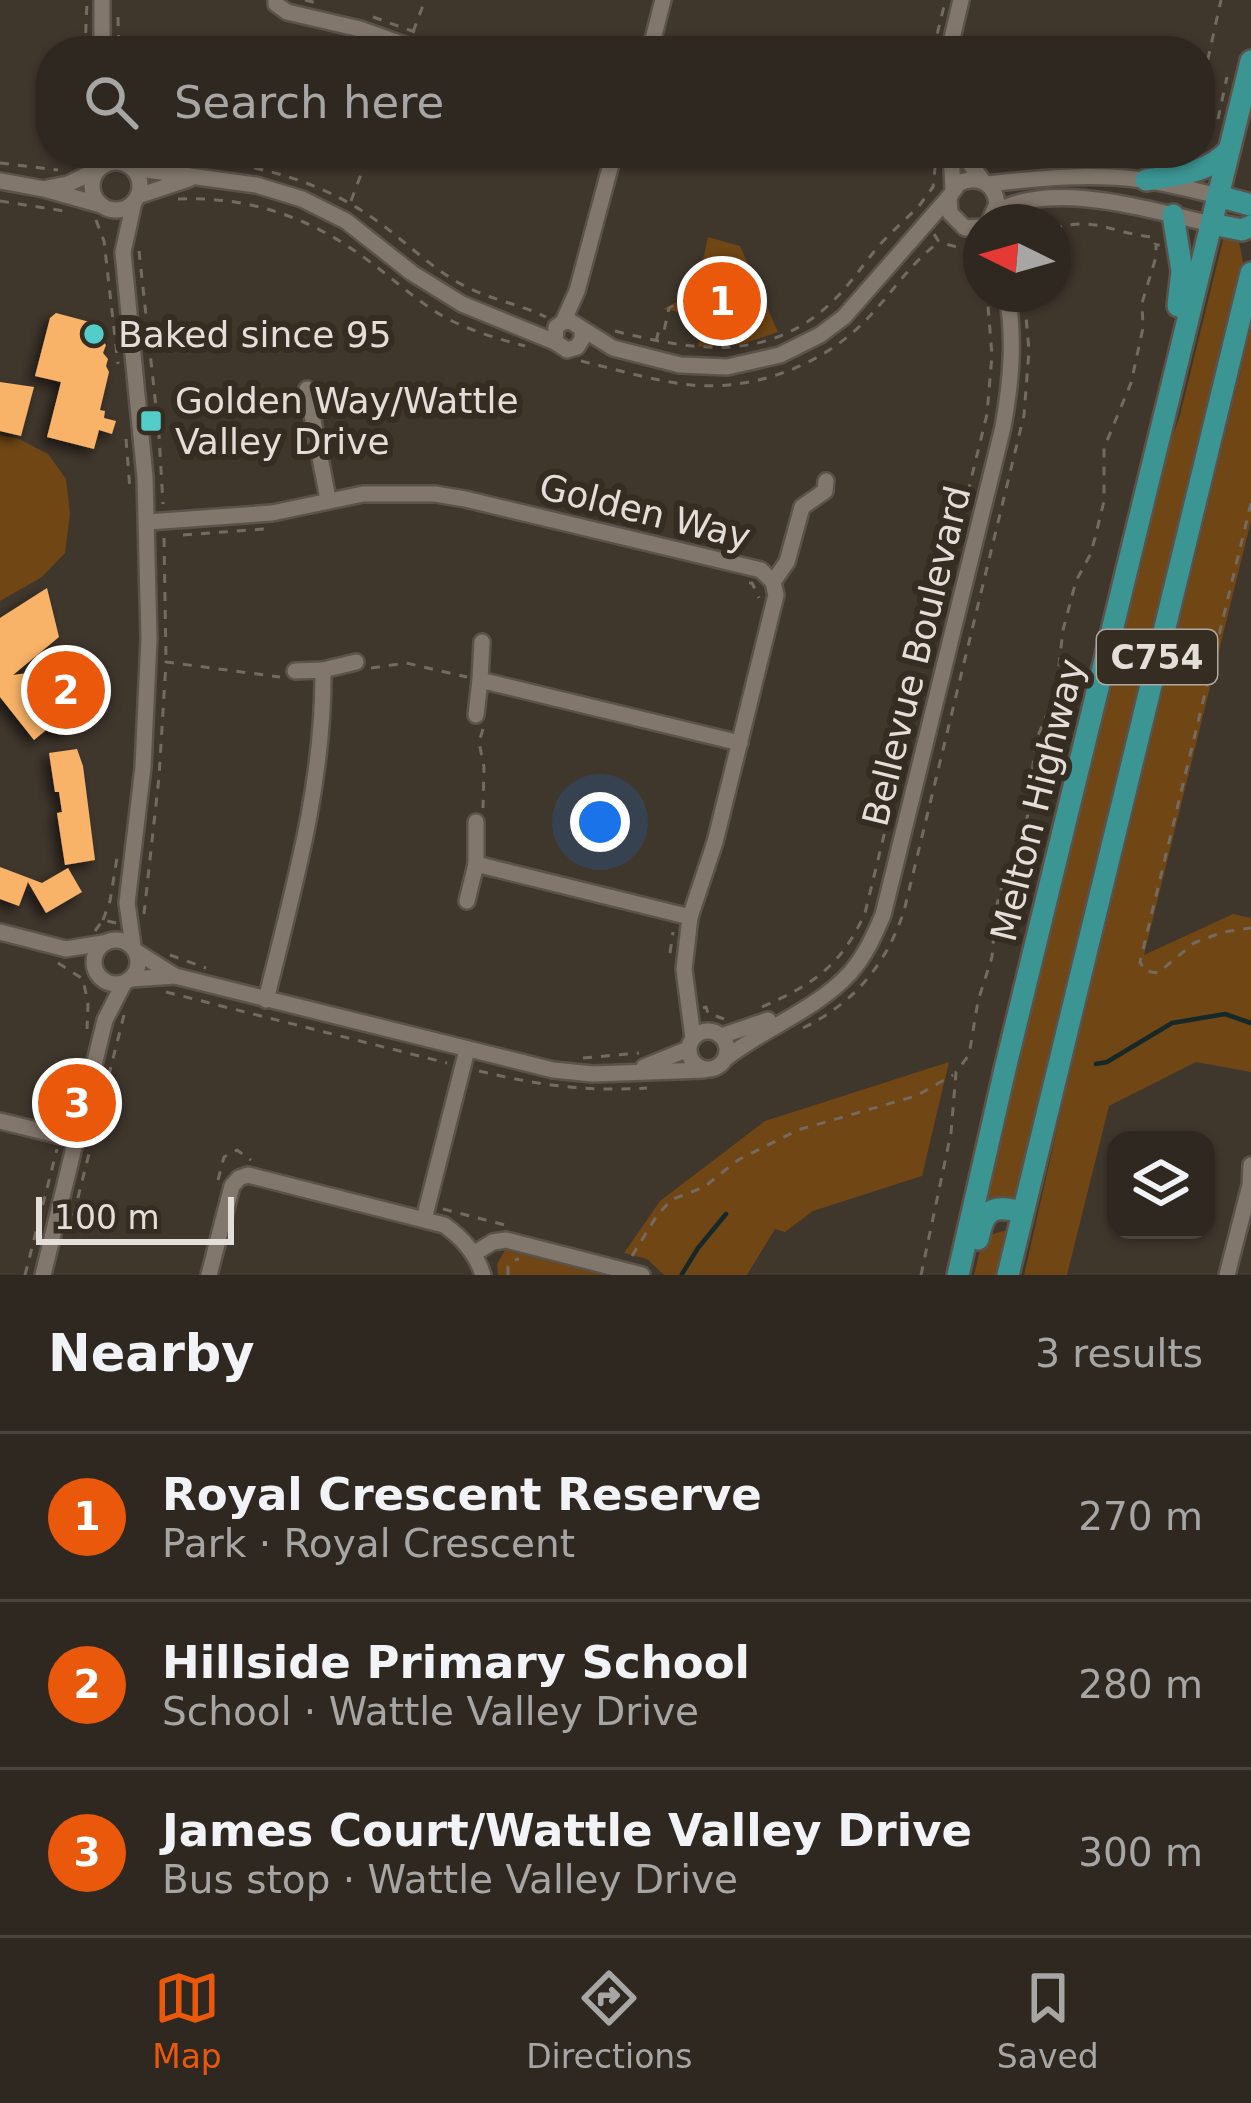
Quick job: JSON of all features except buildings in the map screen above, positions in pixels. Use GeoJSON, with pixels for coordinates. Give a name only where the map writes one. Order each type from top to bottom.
{"type":"FeatureCollection","features":[{"type":"Feature","properties":{"kind":"highway","name":"Melton Highway"},"geometry":{"type":"LineString","coordinates":[[958,1275],[1251,61]]}},
{"type":"Feature","properties":{"kind":"highway"},"geometry":{"type":"LineString","coordinates":[[1215,162],[1229,150]]}},
{"type":"Feature","properties":{"kind":"highway"},"geometry":{"type":"LineString","coordinates":[[1146,180],[1202,168]]}},
{"type":"Feature","properties":{"kind":"highway"},"geometry":{"type":"LineString","coordinates":[[1218,196],[1251,205]]}},
{"type":"Feature","properties":{"kind":"highway"},"geometry":{"type":"LineString","coordinates":[[1150,472],[1153,424],[1182,283],[1173,215]]}},
{"type":"Feature","properties":{"kind":"highway"},"geometry":{"type":"LineString","coordinates":[[1211,224],[1243,230],[1251,226]]}},
{"type":"Feature","properties":{"kind":"highway","name":"C754"},"geometry":{"type":"LineString","coordinates":[[1008,1275],[1251,274]]}},
{"type":"Feature","properties":{"kind":"highway"},"geometry":{"type":"LineString","coordinates":[[969,1275],[985,1216],[1000,1208],[1022,1212]]}},
{"type":"Feature","properties":{"kind":"street"},"geometry":{"type":"LineString","coordinates":[[102,0],[103,36]]}},
{"type":"Feature","properties":{"kind":"street"},"geometry":{"type":"LineString","coordinates":[[276,0],[287,12],[372,36]]}},
{"type":"Feature","properties":{"kind":"street"},"geometry":{"type":"LineString","coordinates":[[654,36],[663,0]]}},
{"type":"Feature","properties":{"kind":"street"},"geometry":{"type":"LineString","coordinates":[[953,36],[961,0]]}},
{"type":"Feature","properties":{"kind":"street"},"geometry":{"type":"LineString","coordinates":[[44,189],[68,184],[93,168]]}},
{"type":"Feature","properties":{"kind":"street"},"geometry":{"type":"LineString","coordinates":[[99,168],[92,185],[96,200],[123,252]]}},
{"type":"Feature","properties":{"kind":"street"},"geometry":{"type":"LineString","coordinates":[[43,1275],[69,1138],[105,1020],[138,966],[127,903],[146,722],[148,522],[123,252],[140,181],[131,168]]}},
{"type":"Feature","properties":{"kind":"street"},"geometry":{"type":"LineString","coordinates":[[151,168],[278,191],[321,208],[435,289],[562,348],[613,339]]}},
{"type":"Feature","properties":{"kind":"street"},"geometry":{"type":"LineString","coordinates":[[577,347],[582,339],[571,325],[577,291],[610,168]]}},
{"type":"Feature","properties":{"kind":"street"},"geometry":{"type":"LineString","coordinates":[[951,168],[950,214],[963,219]]}},
{"type":"Feature","properties":{"kind":"street"},"geometry":{"type":"LineString","coordinates":[[974,168],[997,196],[993,204]]}},
{"type":"Feature","properties":{"kind":"street"},"geometry":{"type":"LineString","coordinates":[[0,182],[44,189],[99,209],[120,210],[192,178]]}},
{"type":"Feature","properties":{"kind":"street"},"geometry":{"type":"LineString","coordinates":[[521,326],[571,325],[651,359],[728,367],[780,355],[844,317],[967,179],[1146,180],[1218,196]]}},
{"type":"Feature","properties":{"kind":"street"},"geometry":{"type":"LineString","coordinates":[[1013,204],[1041,199],[1117,204],[1211,224]]}},
{"type":"Feature","properties":{"kind":"street"},"geometry":{"type":"LineString","coordinates":[[914,238],[963,230]]}},
{"type":"Feature","properties":{"kind":"street","name":"Bellevue Boulevard"},"geometry":{"type":"LineString","coordinates":[[725,1059],[850,972],[883,915],[1004,427],[1012,359],[1010,312]]}},
{"type":"Feature","properties":{"kind":"street"},"geometry":{"type":"LineString","coordinates":[[556,342],[554,332],[571,325]]}},
{"type":"Feature","properties":{"kind":"street"},"geometry":{"type":"LineString","coordinates":[[307,389],[328,499]]}},
{"type":"Feature","properties":{"kind":"street"},"geometry":{"type":"LineString","coordinates":[[773,582],[787,562],[802,507],[825,491],[826,481]]}},
{"type":"Feature","properties":{"kind":"street","name":"Golden Way"},"geometry":{"type":"LineString","coordinates":[[148,522],[272,513],[328,499],[387,493],[435,494],[761,571],[773,582],[776,595],[707,873],[683,915],[691,1044]]}},
{"type":"Feature","properties":{"kind":"street"},"geometry":{"type":"LineString","coordinates":[[476,710],[482,642]]}},
{"type":"Feature","properties":{"kind":"street"},"geometry":{"type":"LineString","coordinates":[[291,675],[361,666]]}},
{"type":"Feature","properties":{"kind":"street"},"geometry":{"type":"LineString","coordinates":[[266,1000],[312,808],[323,670]]}},
{"type":"Feature","properties":{"kind":"street"},"geometry":{"type":"LineString","coordinates":[[480,680],[740,743]]}},
{"type":"Feature","properties":{"kind":"street"},"geometry":{"type":"LineString","coordinates":[[467,901],[476,864],[476,826]]}},
{"type":"Feature","properties":{"kind":"street"},"geometry":{"type":"LineString","coordinates":[[476,864],[683,915]]}},
{"type":"Feature","properties":{"kind":"street"},"geometry":{"type":"LineString","coordinates":[[105,1020],[96,953],[127,903]]}},
{"type":"Feature","properties":{"kind":"street"},"geometry":{"type":"LineString","coordinates":[[0,932],[66,949],[110,983],[175,976]]}},
{"type":"Feature","properties":{"kind":"street"},"geometry":{"type":"LineString","coordinates":[[66,949],[122,940],[175,976],[465,1059],[553,1070],[618,1074],[716,1068],[725,1059],[727,1047],[688,996]]}},
{"type":"Feature","properties":{"kind":"street","name":"Bellevue Boulevard"},"geometry":{"type":"LineString","coordinates":[[715,1034],[810,1004]]}},
{"type":"Feature","properties":{"kind":"street"},"geometry":{"type":"LineString","coordinates":[[618,1074],[659,1063],[703,1031],[715,1034]]}},
{"type":"Feature","properties":{"kind":"street"},"geometry":{"type":"LineString","coordinates":[[691,1044],[691,1060],[704,1070]]}},
{"type":"Feature","properties":{"kind":"street"},"geometry":{"type":"LineString","coordinates":[[424,1219],[465,1059]]}},
{"type":"Feature","properties":{"kind":"street"},"geometry":{"type":"LineString","coordinates":[[0,1121],[69,1138]]}},
{"type":"Feature","properties":{"kind":"street"},"geometry":{"type":"LineString","coordinates":[[1227,1275],[1251,1166]]}},
{"type":"Feature","properties":{"kind":"street"},"geometry":{"type":"LineString","coordinates":[[209,1275],[232,1186],[252,1175],[444,1226],[473,1254],[483,1275]]}},
{"type":"Feature","properties":{"kind":"street"},"geometry":{"type":"LineString","coordinates":[[473,1254],[506,1240],[635,1273]]}},
{"type":"Feature","properties":{"kind":"path"},"geometry":{"type":"LineString","coordinates":[[86,36],[87,0]]}},
{"type":"Feature","properties":{"kind":"path"},"geometry":{"type":"LineString","coordinates":[[418,36],[425,0]]}},
{"type":"Feature","properties":{"kind":"path"},"geometry":{"type":"LineString","coordinates":[[937,36],[945,0]]}},
{"type":"Feature","properties":{"kind":"path"},"geometry":{"type":"LineString","coordinates":[[1213,36],[1221,0]]}},
{"type":"Feature","properties":{"kind":"path"},"geometry":{"type":"LineString","coordinates":[[117,13],[118,36]]}},
{"type":"Feature","properties":{"kind":"path"},"geometry":{"type":"LineString","coordinates":[[342,219],[363,168]]}},
{"type":"Feature","properties":{"kind":"path"},"geometry":{"type":"LineString","coordinates":[[0,201],[65,211]]}},
{"type":"Feature","properties":{"kind":"path"},"geometry":{"type":"LineString","coordinates":[[613,339],[703,349],[743,346],[789,331],[833,302],[880,244],[917,208]]}},
{"type":"Feature","properties":{"kind":"path"},"geometry":{"type":"LineString","coordinates":[[99,209],[119,372]]}},
{"type":"Feature","properties":{"kind":"path"},"geometry":{"type":"LineString","coordinates":[[635,1273],[634,1250],[671,1200],[704,1187],[738,1160],[785,1136],[916,1096],[956,1072],[969,1055],[992,957],[996,908],[1018,854],[1029,810],[1035,743],[1056,692],[1063,630],[1076,580],[1095,538],[1104,501],[1105,448],[1131,383],[1143,328],[1142,303],[1156,257],[1153,237],[1096,223],[1071,224]]}},
{"type":"Feature","properties":{"kind":"path"},"geometry":{"type":"LineString","coordinates":[[1156,245],[1179,242]]}},
{"type":"Feature","properties":{"kind":"path"},"geometry":{"type":"LineString","coordinates":[[656,341],[659,330],[664,331],[669,308],[715,286],[735,319],[743,346]]}},
{"type":"Feature","properties":{"kind":"path"},"geometry":{"type":"LineString","coordinates":[[752,1011],[830,969],[865,913],[987,414],[992,355],[988,312]]}},
{"type":"Feature","properties":{"kind":"path"},"geometry":{"type":"LineString","coordinates":[[788,1036],[824,1018],[865,985],[889,948],[904,911],[1024,415],[1029,351],[1026,312]]}},
{"type":"Feature","properties":{"kind":"path"},"geometry":{"type":"LineString","coordinates":[[125,430],[131,508]]}},
{"type":"Feature","properties":{"kind":"path"},"geometry":{"type":"LineString","coordinates":[[1251,503],[1140,962],[1145,971],[1158,974],[1194,943],[1251,928]]}},
{"type":"Feature","properties":{"kind":"path"},"geometry":{"type":"LineString","coordinates":[[164,536],[280,526]]}},
{"type":"Feature","properties":{"kind":"path"},"geometry":{"type":"LineString","coordinates":[[735,579],[752,584],[760,597]]}},
{"type":"Feature","properties":{"kind":"path"},"geometry":{"type":"LineString","coordinates":[[145,926],[166,662],[291,675]]}},
{"type":"Feature","properties":{"kind":"path"},"geometry":{"type":"LineString","coordinates":[[361,666],[406,662],[480,680]]}},
{"type":"Feature","properties":{"kind":"path"},"geometry":{"type":"LineString","coordinates":[[476,710],[486,713],[479,742],[487,824],[484,830],[476,826]]}},
{"type":"Feature","properties":{"kind":"path"},"geometry":{"type":"LineString","coordinates":[[103,920],[117,857]]}},
{"type":"Feature","properties":{"kind":"path"},"geometry":{"type":"LineString","coordinates":[[670,953],[683,915]]}},
{"type":"Feature","properties":{"kind":"path"},"geometry":{"type":"LineString","coordinates":[[158,949],[212,969]]}},
{"type":"Feature","properties":{"kind":"path"},"geometry":{"type":"LineString","coordinates":[[52,960],[83,979],[88,1004],[86,1034]]}},
{"type":"Feature","properties":{"kind":"path"},"geometry":{"type":"LineString","coordinates":[[155,992],[465,1059],[560,1088],[658,1087]]}},
{"type":"Feature","properties":{"kind":"path"},"geometry":{"type":"LineString","coordinates":[[64,1252],[126,1010]]}},
{"type":"Feature","properties":{"kind":"path"},"geometry":{"type":"LineString","coordinates":[[568,1056],[613,1057],[656,1050]]}},
{"type":"Feature","properties":{"kind":"path"},"geometry":{"type":"LineString","coordinates":[[921,1275],[950,1132],[956,1072]]}},
{"type":"Feature","properties":{"kind":"path"},"geometry":{"type":"LineString","coordinates":[[25,1275],[69,1138],[69,1101]]}},
{"type":"Feature","properties":{"kind":"path"},"geometry":{"type":"LineString","coordinates":[[507,1275],[514,1260],[523,1258]]}},
{"type":"Feature","properties":{"kind":"shaded area"},"geometry":{"type":"Polygon","coordinates":[[[1226,235],[1238,237],[1244,267],[1016,1204],[984,1208],[1155,488],[1180,415],[1226,235]]]}},
{"type":"Feature","properties":{"kind":"shaded area"},"geometry":{"type":"Polygon","coordinates":[[[708,237],[740,246],[778,332],[743,344],[698,347],[703,317],[663,309],[696,292],[708,237]]]}},
{"type":"Feature","properties":{"kind":"shaded area"},"geometry":{"type":"Polygon","coordinates":[[[1251,328],[1251,521],[1144,955],[1233,914],[1251,918],[1251,1072],[1196,1062],[1109,1106],[1067,1275],[1024,1275],[1064,1098],[1251,328]]]}},
{"type":"Feature","properties":{"kind":"shaded area"},"geometry":{"type":"Polygon","coordinates":[[[0,435],[48,454],[66,479],[70,514],[65,553],[42,577],[0,601],[0,435]]]}},
{"type":"Feature","properties":{"kind":"shaded area"},"geometry":{"type":"Polygon","coordinates":[[[949,1062],[922,1176],[813,1211],[785,1232],[775,1229],[747,1275],[664,1275],[647,1259],[624,1253],[660,1201],[765,1121],[949,1062]]]}},
{"type":"Feature","properties":{"kind":"shaded area"},"geometry":{"type":"Polygon","coordinates":[[[1010,1229],[999,1275],[974,1275],[983,1237],[1010,1229]]]}},
{"type":"Feature","properties":{"kind":"shaded area"},"geometry":{"type":"Polygon","coordinates":[[[505,1250],[607,1275],[498,1275],[497,1264],[505,1250]]]}},
{"type":"Feature","properties":{"kind":"waterway"},"geometry":{"type":"LineString","coordinates":[[1096,1064],[1172,1023],[1225,1014],[1251,1023]]}},
{"type":"Feature","properties":{"kind":"waterway"},"geometry":{"type":"LineString","coordinates":[[682,1274],[726,1214]]}},
{"type":"Feature","properties":{"kind":"place","name":"Royal Crescent Reserve"},"geometry":{"type":"Point","coordinates":[722,301]}},
{"type":"Feature","properties":{"kind":"place","name":"Baked since 95"},"geometry":{"type":"Point","coordinates":[94,334]}},
{"type":"Feature","properties":{"kind":"place","name":"Golden Way/Wattle Valley Drive"},"geometry":{"type":"Point","coordinates":[151,421]}},
{"type":"Feature","properties":{"kind":"place","name":"Hillside Primary School"},"geometry":{"type":"Point","coordinates":[66,690]}},
{"type":"Feature","properties":{"kind":"place","name":"James Court/Wattle Valley Drive"},"geometry":{"type":"Point","coordinates":[77,1103]}}]}
